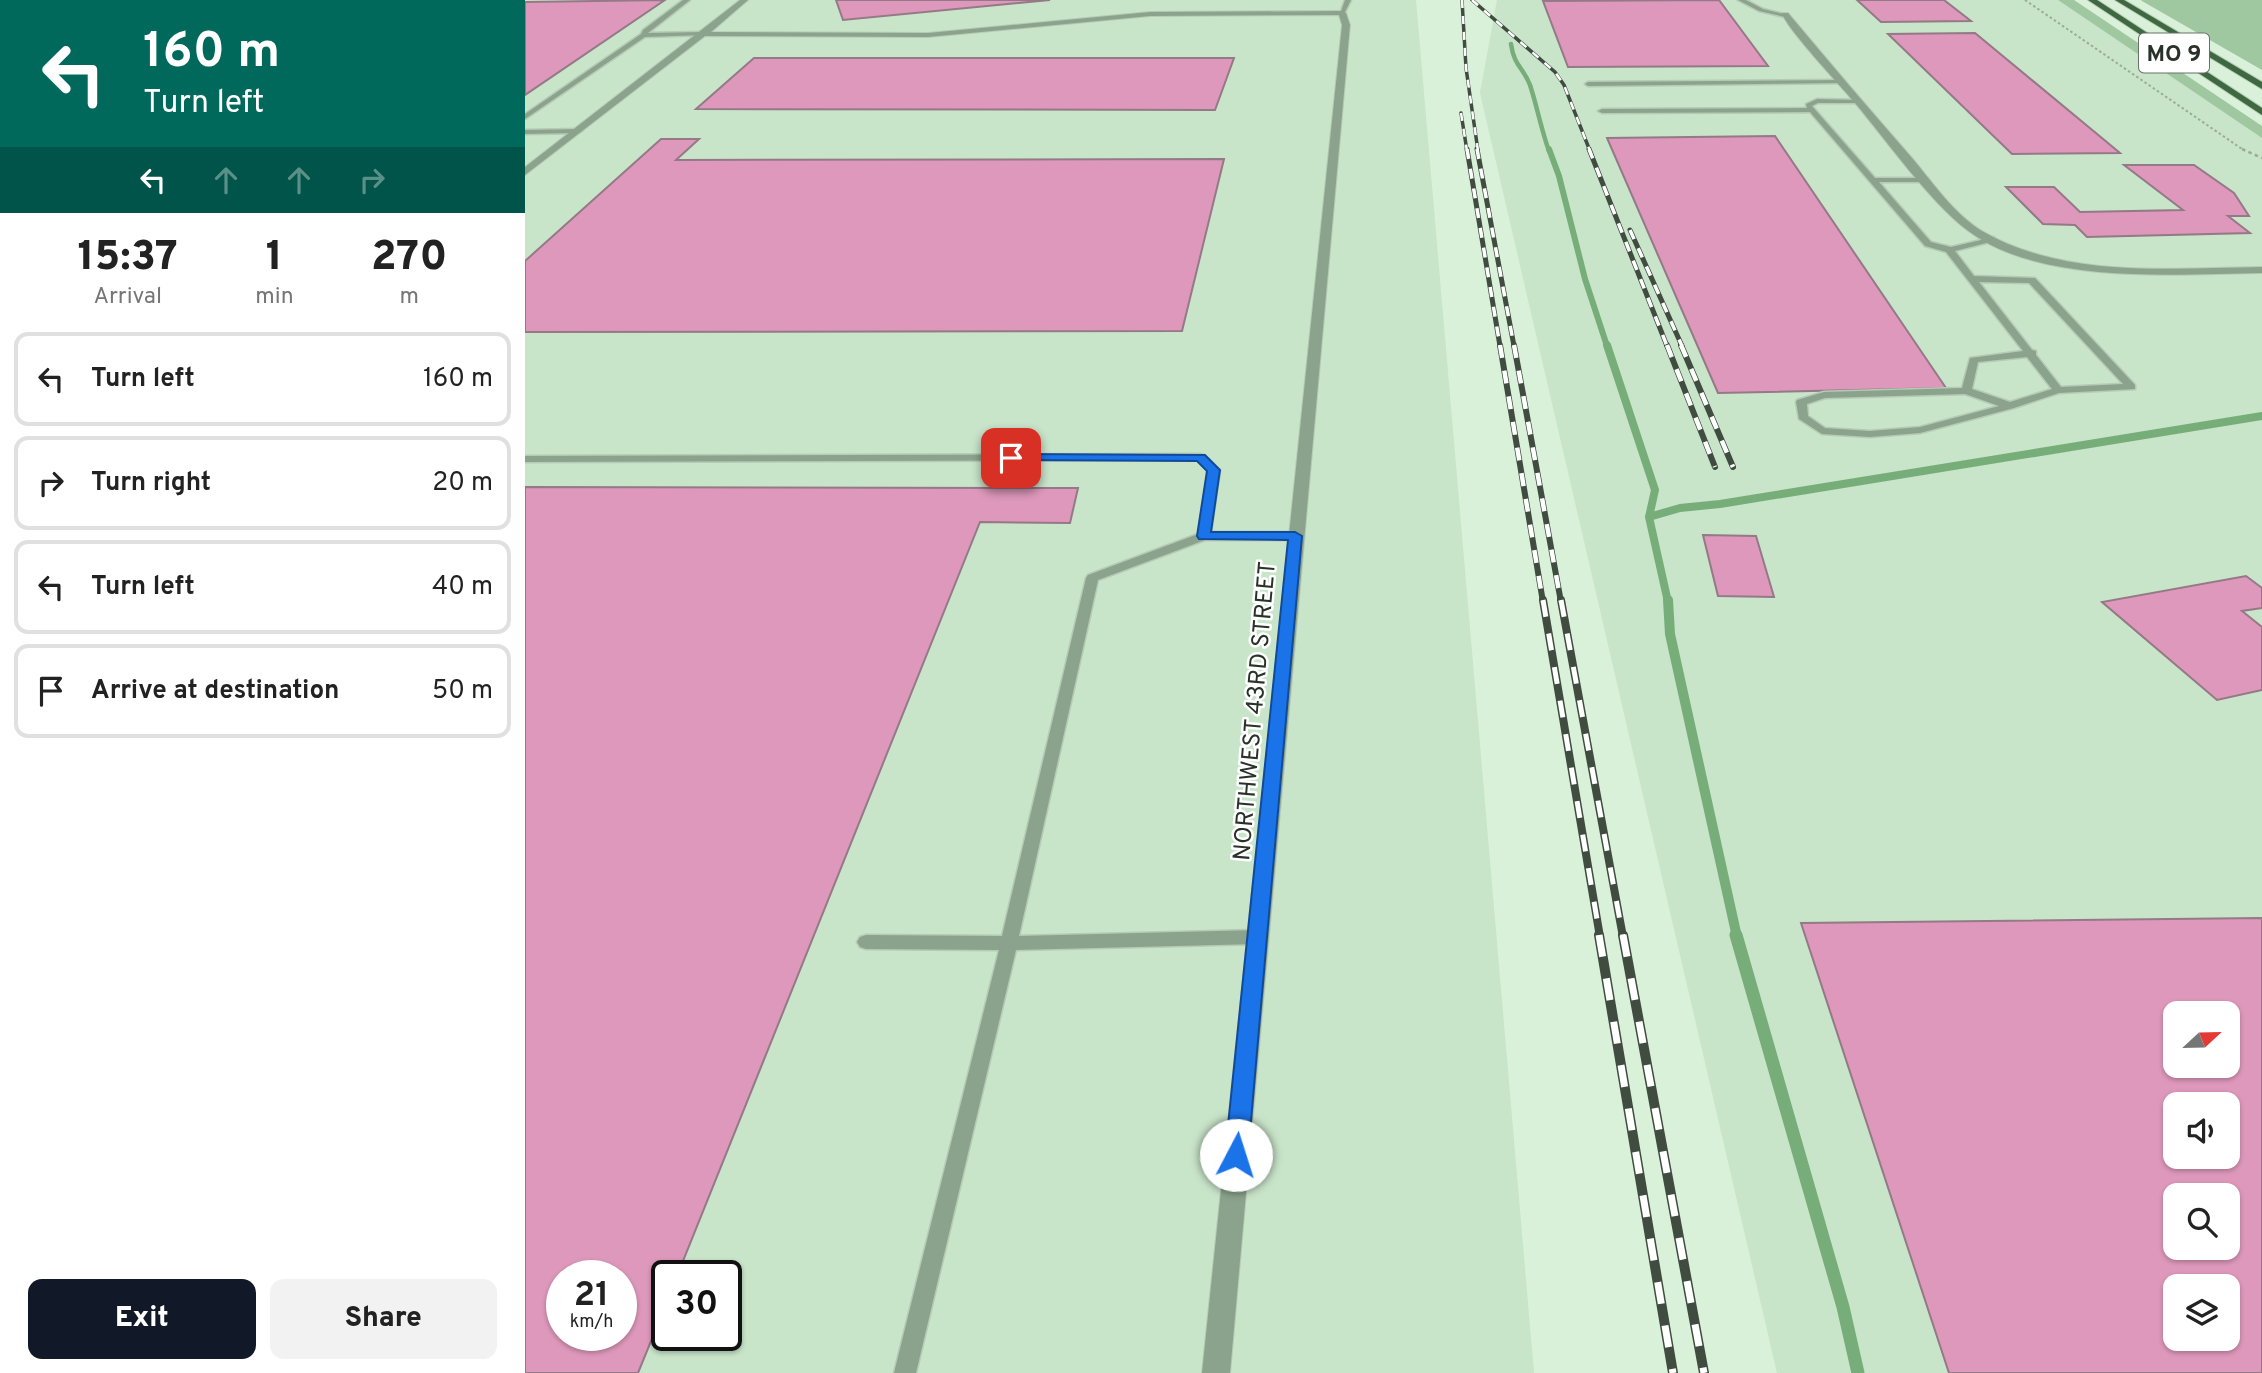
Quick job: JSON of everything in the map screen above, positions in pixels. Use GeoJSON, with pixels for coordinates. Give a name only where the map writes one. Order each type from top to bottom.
{"type":"FeatureCollection","features":[{"type":"Feature","properties":{"kind":"main road","name":"MO 9"},"geometry":{"type":"LineString","coordinates":[[2092,0],[2262,112]]}},
{"type":"Feature","properties":{"kind":"main road","name":"MO 9"},"geometry":{"type":"LineString","coordinates":[[2119,0],[2262,86]]}},
{"type":"Feature","properties":{"kind":"street"},"geometry":{"type":"LineString","coordinates":[[525,172],[744,0]]}},
{"type":"Feature","properties":{"kind":"street"},"geometry":{"type":"LineString","coordinates":[[703,34],[928,35],[1150,14],[1345,6]]}},
{"type":"Feature","properties":{"kind":"street","name":"NORTHWEST 43RD STREET"},"geometry":{"type":"LineString","coordinates":[[1216,1373],[1346,25],[1345,6]]}},
{"type":"Feature","properties":{"kind":"street"},"geometry":{"type":"LineString","coordinates":[[1144,7],[1150,14]]}},
{"type":"Feature","properties":{"kind":"street"},"geometry":{"type":"LineString","coordinates":[[1782,11],[1962,221],[1991,239],[2060,262],[2099,268],[2262,270]]}},
{"type":"Feature","properties":{"kind":"lane"},"geometry":{"type":"LineString","coordinates":[[525,117],[644,35],[645,31],[687,0]]}},
{"type":"Feature","properties":{"kind":"lane"},"geometry":{"type":"LineString","coordinates":[[1741,0],[1761,10],[1782,11]]}},
{"type":"Feature","properties":{"kind":"lane"},"geometry":{"type":"LineString","coordinates":[[644,35],[703,34]]}},
{"type":"Feature","properties":{"kind":"lane"},"geometry":{"type":"LineString","coordinates":[[1588,85],[1842,82]]}},
{"type":"Feature","properties":{"kind":"lane"},"geometry":{"type":"LineString","coordinates":[[1858,102],[1817,102],[1808,105],[1928,244],[1937,250],[1950,251],[1991,239]]}},
{"type":"Feature","properties":{"kind":"lane"},"geometry":{"type":"LineString","coordinates":[[1602,111],[1812,110]]}},
{"type":"Feature","properties":{"kind":"lane"},"geometry":{"type":"LineString","coordinates":[[525,131],[578,131]]}},
{"type":"Feature","properties":{"kind":"lane"},"geometry":{"type":"LineString","coordinates":[[525,163],[536,163]]}},
{"type":"Feature","properties":{"kind":"lane"},"geometry":{"type":"LineString","coordinates":[[1872,180],[1925,180]]}},
{"type":"Feature","properties":{"kind":"lane"},"geometry":{"type":"LineString","coordinates":[[1950,251],[2032,353],[2058,390]]}},
{"type":"Feature","properties":{"kind":"lane"},"geometry":{"type":"LineString","coordinates":[[1973,279],[2032,280],[2131,387],[2058,390],[2010,406],[1920,430],[1870,434],[1822,431],[1803,417],[1801,402],[1824,396],[1966,391],[2010,406]]}},
{"type":"Feature","properties":{"kind":"lane"},"geometry":{"type":"LineString","coordinates":[[1966,391],[1974,360],[2032,353]]}},
{"type":"Feature","properties":{"kind":"lane"},"geometry":{"type":"LineString","coordinates":[[525,458],[1200,457],[1214,470],[1204,536]]}},
{"type":"Feature","properties":{"kind":"lane"},"geometry":{"type":"LineString","coordinates":[[905,1373],[1009,943],[1092,578],[1204,536],[1295,536]]}},
{"type":"Feature","properties":{"kind":"lane"},"geometry":{"type":"LineString","coordinates":[[866,942],[1009,943],[1257,937]]}},
{"type":"Feature","properties":{"kind":"path"},"geometry":{"type":"LineString","coordinates":[[2025,0],[2244,150],[2262,158]]}},
{"type":"Feature","properties":{"kind":"shaded area"},"geometry":{"type":"Polygon","coordinates":[[[525,0],[1416,0],[1534,1373],[525,1373],[525,0]]]}},
{"type":"Feature","properties":{"kind":"shaded area"},"geometry":{"type":"Polygon","coordinates":[[[1497,0],[2058,0],[2262,138],[2262,1373],[1777,1373],[1480,93],[1497,0]]]}},
{"type":"Feature","properties":{"kind":"shaded area"},"geometry":{"type":"Polygon","coordinates":[[[2058,0],[2074,0],[2262,126],[2262,138],[2058,0]]]}},
{"type":"Feature","properties":{"kind":"shaded area"},"geometry":{"type":"Polygon","coordinates":[[[2262,0],[2262,70],[2142,1],[2262,0]]]}},
{"type":"Feature","properties":{"kind":"building"},"geometry":{"type":"Polygon","coordinates":[[[665,0],[525,95],[525,2],[665,0]]]}},
{"type":"Feature","properties":{"kind":"building"},"geometry":{"type":"Polygon","coordinates":[[[836,0],[1050,0],[843,20],[836,0]]]}},
{"type":"Feature","properties":{"kind":"building"},"geometry":{"type":"Polygon","coordinates":[[[1719,0],[1768,66],[1568,67],[1543,1],[1719,0]]]}},
{"type":"Feature","properties":{"kind":"building"},"geometry":{"type":"Polygon","coordinates":[[[1857,0],[1944,0],[1971,21],[1881,22],[1857,0]]]}},
{"type":"Feature","properties":{"kind":"building"},"geometry":{"type":"Polygon","coordinates":[[[1975,33],[2120,153],[2012,154],[1888,34],[1975,33]]]}},
{"type":"Feature","properties":{"kind":"building"},"geometry":{"type":"Polygon","coordinates":[[[754,58],[1234,58],[1215,110],[696,109],[754,58]]]}},
{"type":"Feature","properties":{"kind":"building"},"geometry":{"type":"Polygon","coordinates":[[[1775,136],[1946,388],[1718,393],[1607,138],[1775,136]]]}},
{"type":"Feature","properties":{"kind":"building"},"geometry":{"type":"Polygon","coordinates":[[[661,139],[699,139],[676,160],[1224,159],[1182,331],[525,332],[525,261],[661,139]]]}},
{"type":"Feature","properties":{"kind":"building"},"geometry":{"type":"Polygon","coordinates":[[[2124,165],[2194,165],[2234,193],[2249,216],[2228,216],[2250,233],[2087,237],[2075,225],[2043,224],[2006,187],[2054,187],[2080,212],[2183,210],[2124,165]]]}},
{"type":"Feature","properties":{"kind":"building"},"geometry":{"type":"Polygon","coordinates":[[[525,487],[1078,488],[1070,523],[980,522],[683,1260],[651,1260],[651,1341],[638,1373],[525,1373],[525,487]]]}},
{"type":"Feature","properties":{"kind":"building"},"geometry":{"type":"Polygon","coordinates":[[[1703,535],[1756,536],[1774,597],[1718,596],[1703,535]]]}},
{"type":"Feature","properties":{"kind":"building"},"geometry":{"type":"Polygon","coordinates":[[[2246,576],[2262,588],[2262,608],[2242,611],[2262,627],[2262,690],[2217,700],[2102,602],[2246,576]]]}},
{"type":"Feature","properties":{"kind":"building"},"geometry":{"type":"Polygon","coordinates":[[[2262,918],[2262,1373],[1949,1373],[1801,923],[2262,918]]]}},
{"type":"Feature","properties":{"kind":"waterway"},"geometry":{"type":"LineString","coordinates":[[1511,44],[1514,57],[1530,85],[1549,151]]}},
{"type":"Feature","properties":{"kind":"waterway"},"geometry":{"type":"LineString","coordinates":[[1549,149],[1559,176],[1585,279],[1607,346]]}},
{"type":"Feature","properties":{"kind":"waterway"},"geometry":{"type":"LineString","coordinates":[[1607,345],[1655,490],[1649,517]]}},
{"type":"Feature","properties":{"kind":"waterway"},"geometry":{"type":"LineString","coordinates":[[1649,517],[1680,508],[1720,504],[2262,416]]}},
{"type":"Feature","properties":{"kind":"waterway"},"geometry":{"type":"LineString","coordinates":[[1649,517],[1668,602]]}},
{"type":"Feature","properties":{"kind":"waterway"},"geometry":{"type":"LineString","coordinates":[[1668,600],[1670,634],[1737,937]]}},
{"type":"Feature","properties":{"kind":"waterway"},"geometry":{"type":"LineString","coordinates":[[1736,935],[1843,1307],[1858,1373]]}},
{"type":"Feature","properties":{"kind":"railway"},"geometry":{"type":"LineString","coordinates":[[1462,0],[1466,68],[1478,151]]}},
{"type":"Feature","properties":{"kind":"railway"},"geometry":{"type":"LineString","coordinates":[[1472,0],[1555,72],[1564,85],[1590,151]]}},
{"type":"Feature","properties":{"kind":"railway"},"geometry":{"type":"LineString","coordinates":[[1461,113],[1467,151]]}},
{"type":"Feature","properties":{"kind":"railway"},"geometry":{"type":"LineString","coordinates":[[1467,149],[1500,346]]}},
{"type":"Feature","properties":{"kind":"railway"},"geometry":{"type":"LineString","coordinates":[[1477,149],[1514,346]]}},
{"type":"Feature","properties":{"kind":"railway"},"geometry":{"type":"LineString","coordinates":[[1589,149],[1667,346]]}},
{"type":"Feature","properties":{"kind":"railway"},"geometry":{"type":"LineString","coordinates":[[1630,230],[1682,346]]}},
{"type":"Feature","properties":{"kind":"railway"},"geometry":{"type":"LineString","coordinates":[[1500,345],[1543,602]]}},
{"type":"Feature","properties":{"kind":"railway"},"geometry":{"type":"LineString","coordinates":[[1514,345],[1561,602]]}},
{"type":"Feature","properties":{"kind":"railway"},"geometry":{"type":"LineString","coordinates":[[1667,345],[1715,467]]}},
{"type":"Feature","properties":{"kind":"railway"},"geometry":{"type":"LineString","coordinates":[[1681,345],[1733,467]]}},
{"type":"Feature","properties":{"kind":"railway"},"geometry":{"type":"LineString","coordinates":[[1543,600],[1600,937]]}},
{"type":"Feature","properties":{"kind":"railway"},"geometry":{"type":"LineString","coordinates":[[1561,600],[1623,937]]}},
{"type":"Feature","properties":{"kind":"railway"},"geometry":{"type":"LineString","coordinates":[[1599,935],[1673,1373]]}},
{"type":"Feature","properties":{"kind":"railway"},"geometry":{"type":"LineString","coordinates":[[1623,935],[1704,1373]]}},
{"type":"Feature","properties":{"kind":"route"},"geometry":{"type":"LineString","coordinates":[[1011,458],[1200,457],[1214,470],[1204,536],[1295,536],[1236,1155]]}}]}
